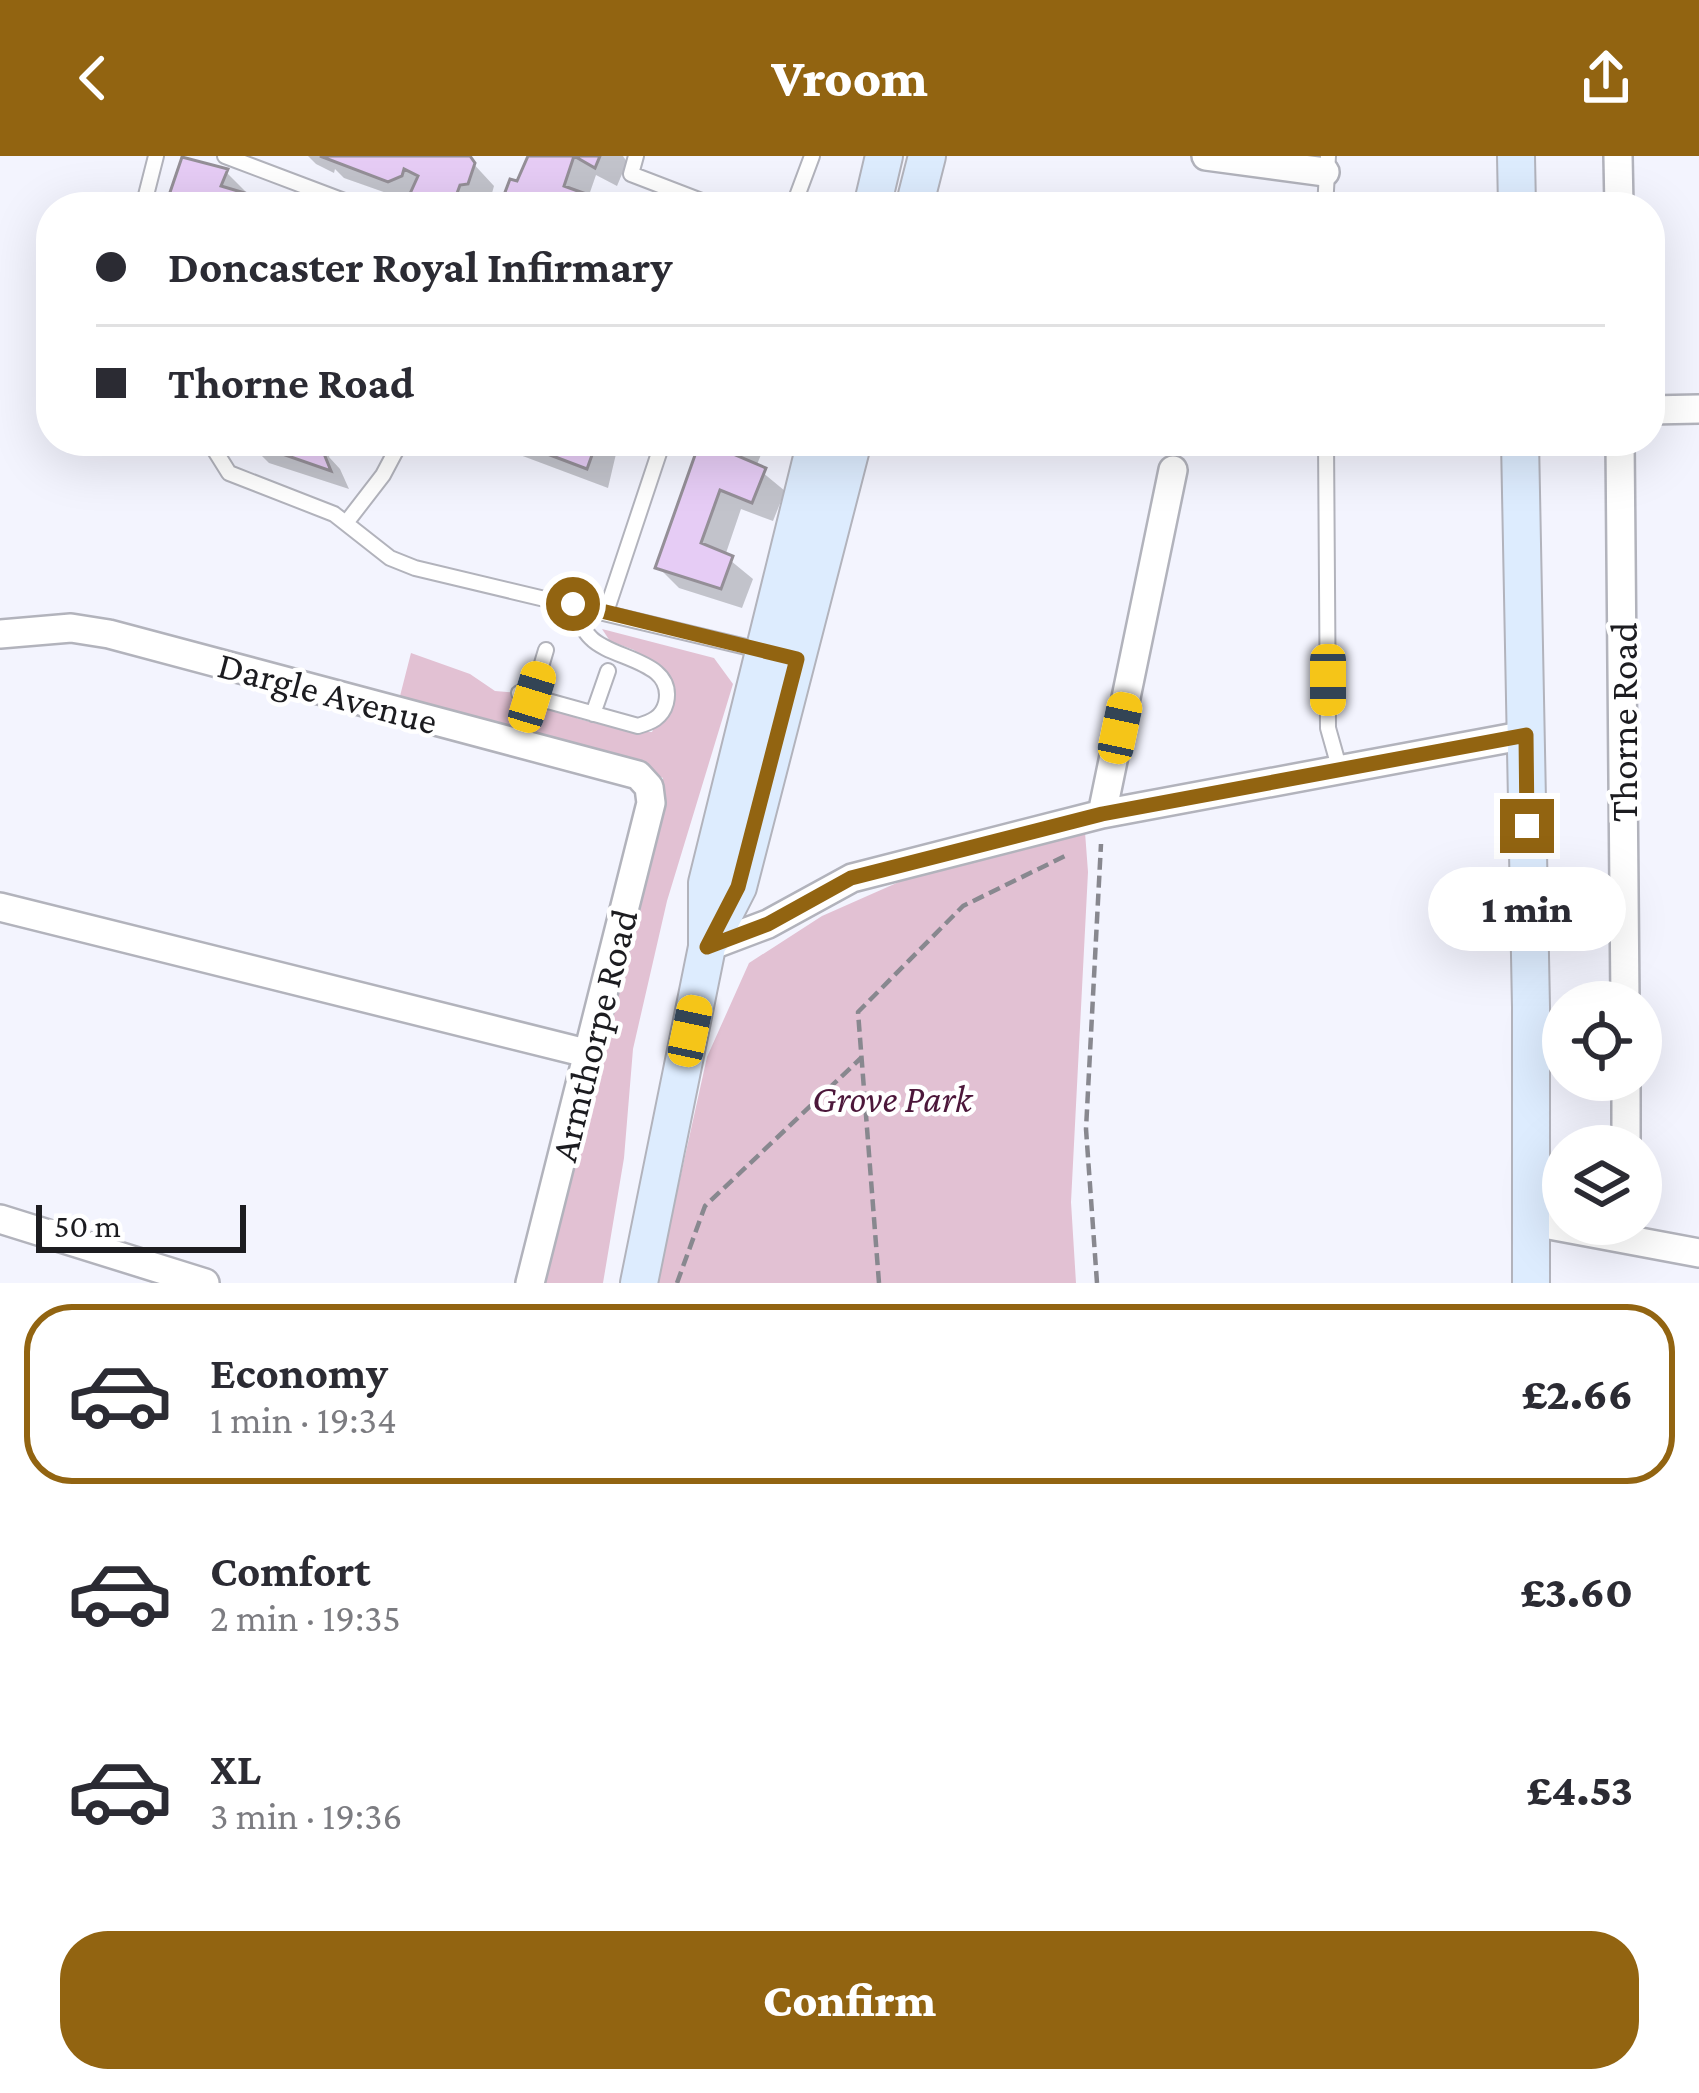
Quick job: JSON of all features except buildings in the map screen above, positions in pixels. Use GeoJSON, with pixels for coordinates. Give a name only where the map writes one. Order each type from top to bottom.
{"type":"FeatureCollection","features":[{"type":"Feature","properties":{"kind":"street"},"geometry":{"type":"LineString","coordinates":[[876,192],[884,156]]}},
{"type":"Feature","properties":{"kind":"street"},"geometry":{"type":"LineString","coordinates":[[918,192],[927,156]]}},
{"type":"Feature","properties":{"kind":"street"},"geometry":{"type":"LineString","coordinates":[[1206,156],[1327,164]]}},
{"type":"Feature","properties":{"kind":"street"},"geometry":{"type":"LineString","coordinates":[[1516,156],[1517,192]]}},
{"type":"Feature","properties":{"kind":"street"},"geometry":{"type":"LineString","coordinates":[[1618,156],[1618,192]]}},
{"type":"Feature","properties":{"kind":"street"},"geometry":{"type":"LineString","coordinates":[[1665,410],[1699,410]]}},
{"type":"Feature","properties":{"kind":"street"},"geometry":{"type":"LineString","coordinates":[[781,655],[814,456]]}},
{"type":"Feature","properties":{"kind":"street"},"geometry":{"type":"LineString","coordinates":[[639,1283],[707,947],[706,883],[848,456]]}},
{"type":"Feature","properties":{"kind":"street"},"geometry":{"type":"LineString","coordinates":[[1520,456],[1531,1283]]}},
{"type":"Feature","properties":{"kind":"street","name":"Thorne Road"},"geometry":{"type":"LineString","coordinates":[[1620,456],[1625,981]]}},
{"type":"Feature","properties":{"kind":"street"},"geometry":{"type":"LineString","coordinates":[[1102,826],[1173,470]]}},
{"type":"Feature","properties":{"kind":"street","name":"Dargle Avenue"},"geometry":{"type":"LineString","coordinates":[[0,634],[71,628],[109,634],[638,775],[649,787]]}},
{"type":"Feature","properties":{"kind":"street"},"geometry":{"type":"LineString","coordinates":[[707,947],[768,924],[851,878],[1102,826],[1339,767],[1526,735]]}},
{"type":"Feature","properties":{"kind":"street","name":"Armthorpe Road"},"geometry":{"type":"LineString","coordinates":[[530,1283],[590,1054],[650,803],[649,787]]}},
{"type":"Feature","properties":{"kind":"street"},"geometry":{"type":"LineString","coordinates":[[0,907],[590,1054]]}},
{"type":"Feature","properties":{"kind":"street"},"geometry":{"type":"LineString","coordinates":[[0,1219],[205,1283]]}},
{"type":"Feature","properties":{"kind":"street"},"geometry":{"type":"LineString","coordinates":[[1528,1221],[1542,1222]]}},
{"type":"Feature","properties":{"kind":"street"},"geometry":{"type":"LineString","coordinates":[[1662,1242],[1699,1253]]}},
{"type":"Feature","properties":{"kind":"lane"},"geometry":{"type":"LineString","coordinates":[[147,192],[156,156]]}},
{"type":"Feature","properties":{"kind":"lane"},"geometry":{"type":"LineString","coordinates":[[225,156],[320,192]]}},
{"type":"Feature","properties":{"kind":"lane"},"geometry":{"type":"LineString","coordinates":[[636,156],[631,174],[678,192]]}},
{"type":"Feature","properties":{"kind":"lane"},"geometry":{"type":"LineString","coordinates":[[799,192],[812,156]]}},
{"type":"Feature","properties":{"kind":"lane"},"geometry":{"type":"LineString","coordinates":[[218,456],[229,472],[334,514],[390,558],[416,568],[781,655]]}},
{"type":"Feature","properties":{"kind":"lane"},"geometry":{"type":"LineString","coordinates":[[346,523],[393,456]]}},
{"type":"Feature","properties":{"kind":"lane"},"geometry":{"type":"LineString","coordinates":[[606,612],[659,456]]}},
{"type":"Feature","properties":{"kind":"lane"},"geometry":{"type":"LineString","coordinates":[[1326,456],[1328,728],[1339,767]]}},
{"type":"Feature","properties":{"kind":"lane"},"geometry":{"type":"LineString","coordinates":[[546,650],[526,695],[638,726],[653,721],[665,706],[666,687],[652,668],[587,635],[573,604]]}},
{"type":"Feature","properties":{"kind":"lane"},"geometry":{"type":"LineString","coordinates":[[593,714],[608,671]]}},
{"type":"Feature","properties":{"kind":"path"},"geometry":{"type":"LineString","coordinates":[[879,1283],[858,1012],[963,906],[1102,826]]}},
{"type":"Feature","properties":{"kind":"path"},"geometry":{"type":"LineString","coordinates":[[1097,1283],[1086,1129],[1102,826]]}},
{"type":"Feature","properties":{"kind":"path"},"geometry":{"type":"LineString","coordinates":[[677,1283],[705,1206],[861,1058]]}},
{"type":"Feature","properties":{"kind":"green space"},"geometry":{"type":"Polygon","coordinates":[[[602,629],[714,658],[733,684],[667,901],[633,1049],[624,1158],[603,1283],[544,1283],[662,822],[663,778],[638,765],[400,696],[411,653],[470,674],[495,691],[519,693],[579,719],[631,732],[652,732],[660,715],[662,679],[634,650],[610,641],[602,629]]]}},
{"type":"Feature","properties":{"kind":"green space","name":"Grove Park"},"geometry":{"type":"Polygon","coordinates":[[[1085,832],[1088,872],[1071,1202],[1076,1283],[657,1283],[707,1057],[749,963],[822,916],[926,870],[1085,832]]]}},
{"type":"Feature","properties":{"kind":"route"},"geometry":{"type":"LineString","coordinates":[[573,604],[797,659],[738,887],[707,947],[768,924],[851,878],[1102,814],[1526,735],[1527,826]]}}]}
